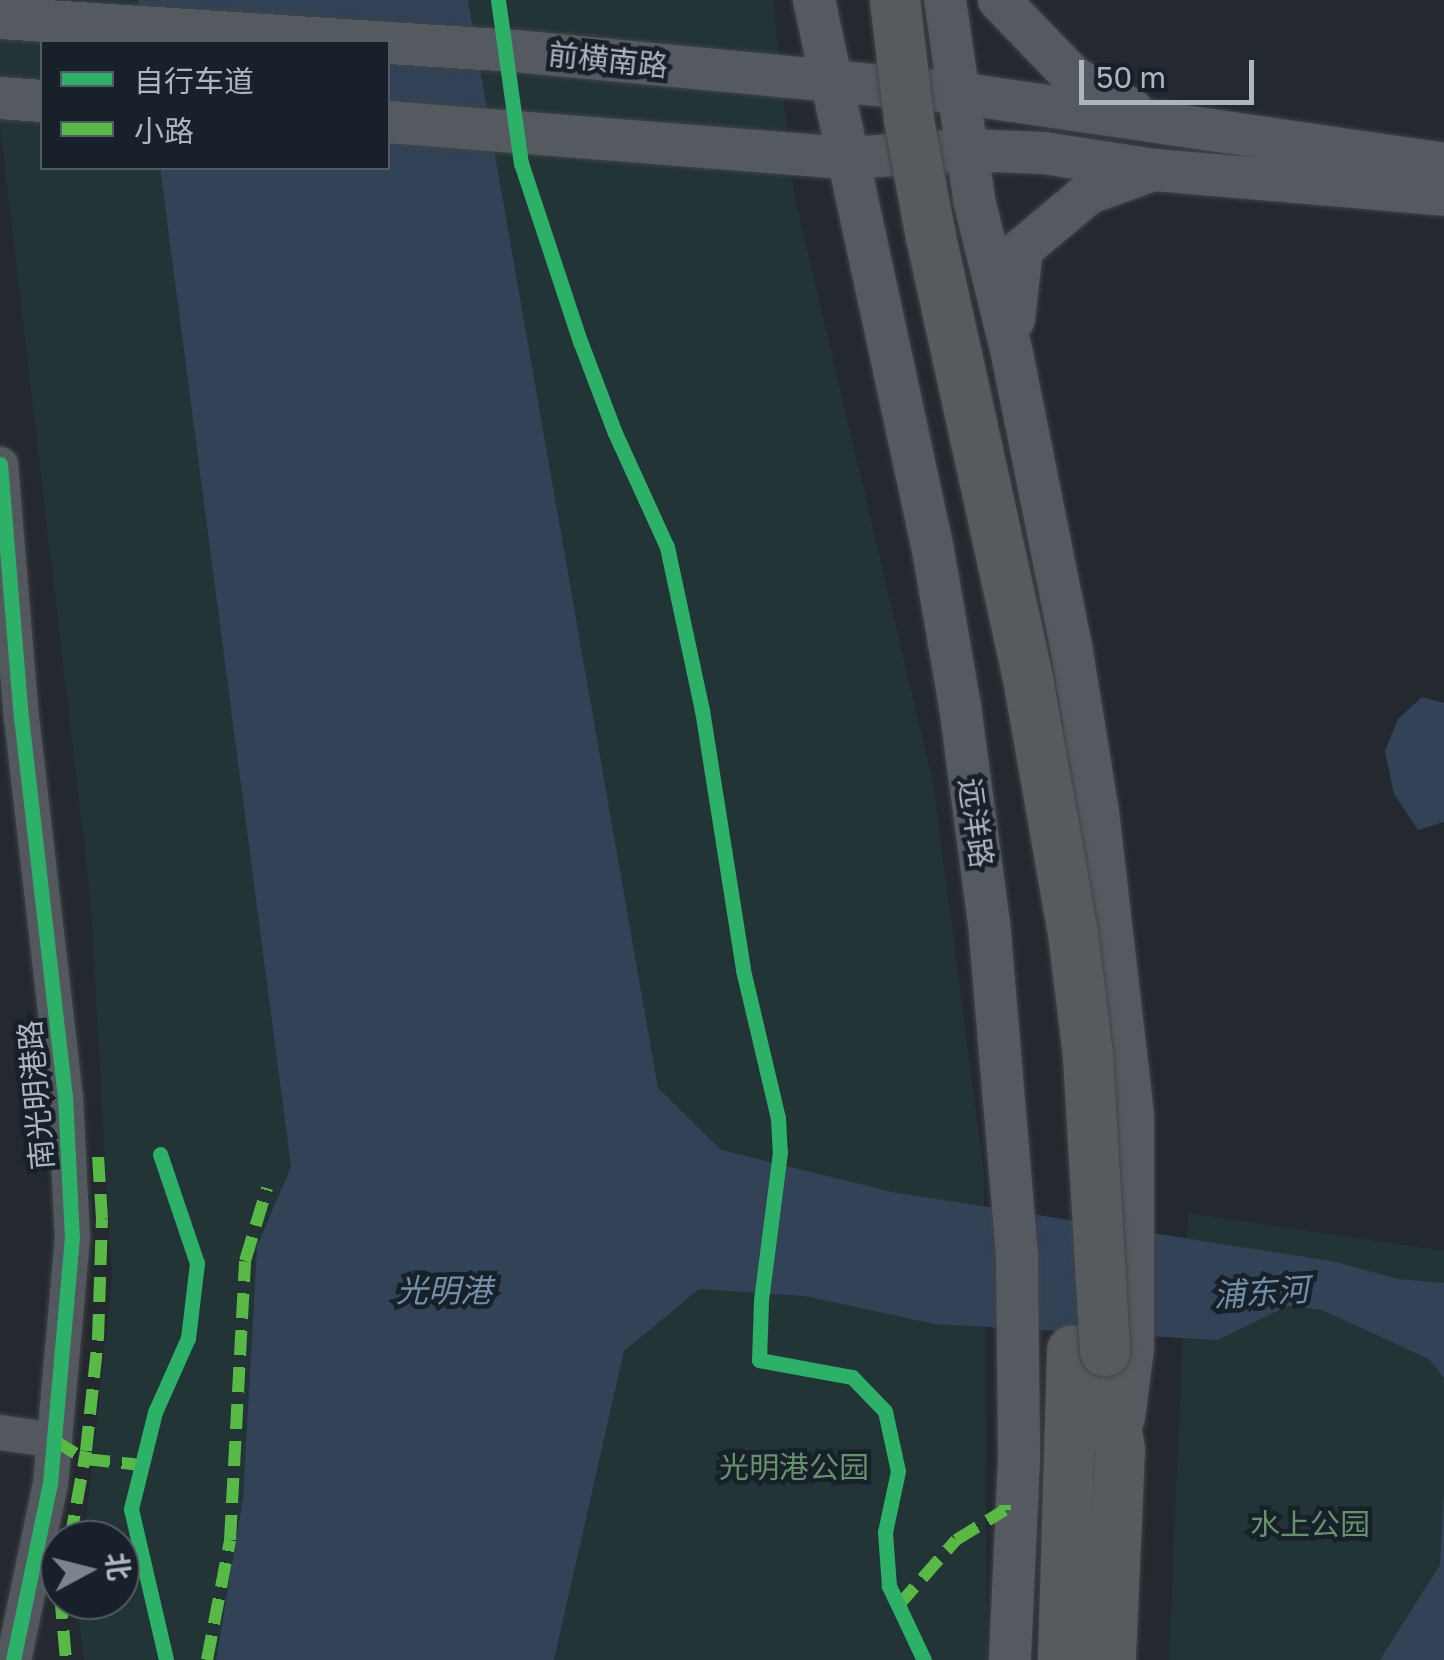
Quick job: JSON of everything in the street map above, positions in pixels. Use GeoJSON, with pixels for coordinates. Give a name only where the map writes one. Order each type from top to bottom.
{"type":"FeatureCollection","features":[{"type":"Feature","properties":{"kind":"highway"},"geometry":{"type":"LineString","coordinates":[[864,0],[892,192],[1000,693],[1042,932],[1067,1183],[1120,1450],[1111,1660]]}},
{"type":"Feature","properties":{"kind":"highway"},"geometry":{"type":"LineString","coordinates":[[895,0],[909,120],[931,237],[1029,684],[1067,896],[1088,1055],[1103,1350],[1063,1660]]}},
{"type":"Feature","properties":{"kind":"main road","name":"远洋路"},"geometry":{"type":"LineString","coordinates":[[814,0],[933,550],[958,690],[989,922],[1013,1185],[1019,1343],[1020,1459],[1010,1660]]}},
{"type":"Feature","properties":{"kind":"main road"},"geometry":{"type":"LineString","coordinates":[[944,0],[966,150],[1072,652],[1098,812],[1128,1065],[1136,1189],[1103,1350]]}},
{"type":"Feature","properties":{"kind":"main road","name":"前横南路"},"geometry":{"type":"LineString","coordinates":[[1000,0],[1073,77],[1154,122]]}},
{"type":"Feature","properties":{"kind":"main road","name":"前横南路"},"geometry":{"type":"LineString","coordinates":[[0,18],[355,40]]}},
{"type":"Feature","properties":{"kind":"main road","name":"前横南路"},"geometry":{"type":"LineString","coordinates":[[390,42],[958,93],[1444,164]]}},
{"type":"Feature","properties":{"kind":"main road"},"geometry":{"type":"LineString","coordinates":[[0,98],[40,101]]}},
{"type":"Feature","properties":{"kind":"main road"},"geometry":{"type":"LineString","coordinates":[[390,122],[849,158],[966,150],[1044,153],[1155,170],[1444,195]]}},
{"type":"Feature","properties":{"kind":"main road"},"geometry":{"type":"LineString","coordinates":[[1011,349],[1022,249],[1089,193],[1155,170]]}},
{"type":"Feature","properties":{"kind":"street","name":"南光明港路"},"geometry":{"type":"LineString","coordinates":[[0,464],[21,717],[68,1132],[72,1236],[50,1483],[14,1660]]}},
{"type":"Feature","properties":{"kind":"street"},"geometry":{"type":"LineString","coordinates":[[0,1432],[54,1440]]}},
{"type":"Feature","properties":{"kind":"green space"},"geometry":{"type":"Polygon","coordinates":[[[0,0],[138,0],[144,40],[40,40],[40,170],[160,170],[291,1167],[257,1246],[243,1498],[216,1660],[84,1660],[79,1620],[140,1620],[140,1520],[86,1520],[112,1279],[90,894],[0,125],[0,0]]]}},
{"type":"Feature","properties":{"kind":"green space","name":"光明港公园"},"geometry":{"type":"Polygon","coordinates":[[[468,0],[773,0],[794,194],[933,783],[984,1173],[987,1660],[554,1660],[624,1351],[658,1088],[468,0]]]}},
{"type":"Feature","properties":{"kind":"green space","name":"水上公园"},"geometry":{"type":"Polygon","coordinates":[[[1188,1213],[1444,1251],[1444,1660],[1169,1660],[1188,1213]]]}},
{"type":"Feature","properties":{"kind":"water","name":"光明港"},"geometry":{"type":"Polygon","coordinates":[[[138,0],[468,0],[658,1088],[721,1150],[892,1192],[1336,1262],[1398,1279],[1444,1283],[1444,1378],[1397,1318],[1288,1306],[1217,1340],[935,1324],[805,1296],[699,1289],[624,1351],[554,1660],[216,1660],[243,1498],[257,1246],[291,1167],[160,170],[390,170],[390,40],[144,40],[138,0]]]}},
{"type":"Feature","properties":{"kind":"water"},"geometry":{"type":"Polygon","coordinates":[[[1422,697],[1444,703],[1444,822],[1418,830],[1394,794],[1385,751],[1398,719],[1422,697]]]}},
{"type":"Feature","properties":{"kind":"water"},"geometry":{"type":"Polygon","coordinates":[[[1444,1490],[1444,1660],[1380,1660],[1440,1565],[1444,1490]]]}},
{"type":"Feature","properties":{"kind":"waterway","name":"浦东河"},"geometry":{"type":"LineString","coordinates":[[1335,1293],[1444,1343]]}},
{"type":"Feature","properties":{"kind":"marked path"},"geometry":{"type":"LineString","coordinates":[[74,1520],[86,1451],[98,1339],[102,1219],[98,1155]]}},
{"type":"Feature","properties":{"kind":"marked path"},"geometry":{"type":"LineString","coordinates":[[207,1660],[230,1540],[245,1261],[267,1188]]}},
{"type":"Feature","properties":{"kind":"marked path"},"geometry":{"type":"LineString","coordinates":[[54,1440],[85,1459],[142,1465]]}},
{"type":"Feature","properties":{"kind":"marked path"},"geometry":{"type":"LineString","coordinates":[[898,1606],[956,1540],[1005,1510],[1005,1505]]}},
{"type":"Feature","properties":{"kind":"marked path"},"geometry":{"type":"LineString","coordinates":[[62,1620],[66,1660]]}},
{"type":"Feature","properties":{"kind":"cycle path"},"geometry":{"type":"LineString","coordinates":[[498,0],[521,163],[580,341],[615,433],[667,547],[702,710],[743,970],[778,1118],[780,1152],[761,1301],[759,1360],[852,1377],[885,1411],[898,1471],[885,1532],[889,1586],[924,1660]]}},
{"type":"Feature","properties":{"kind":"cycle path"},"geometry":{"type":"LineString","coordinates":[[0,464],[21,717],[65,1096],[72,1237],[50,1483],[13,1660]]}},
{"type":"Feature","properties":{"kind":"cycle path"},"geometry":{"type":"LineString","coordinates":[[160,1154],[197,1263],[188,1338],[155,1412],[131,1509],[166,1660]]}}]}
